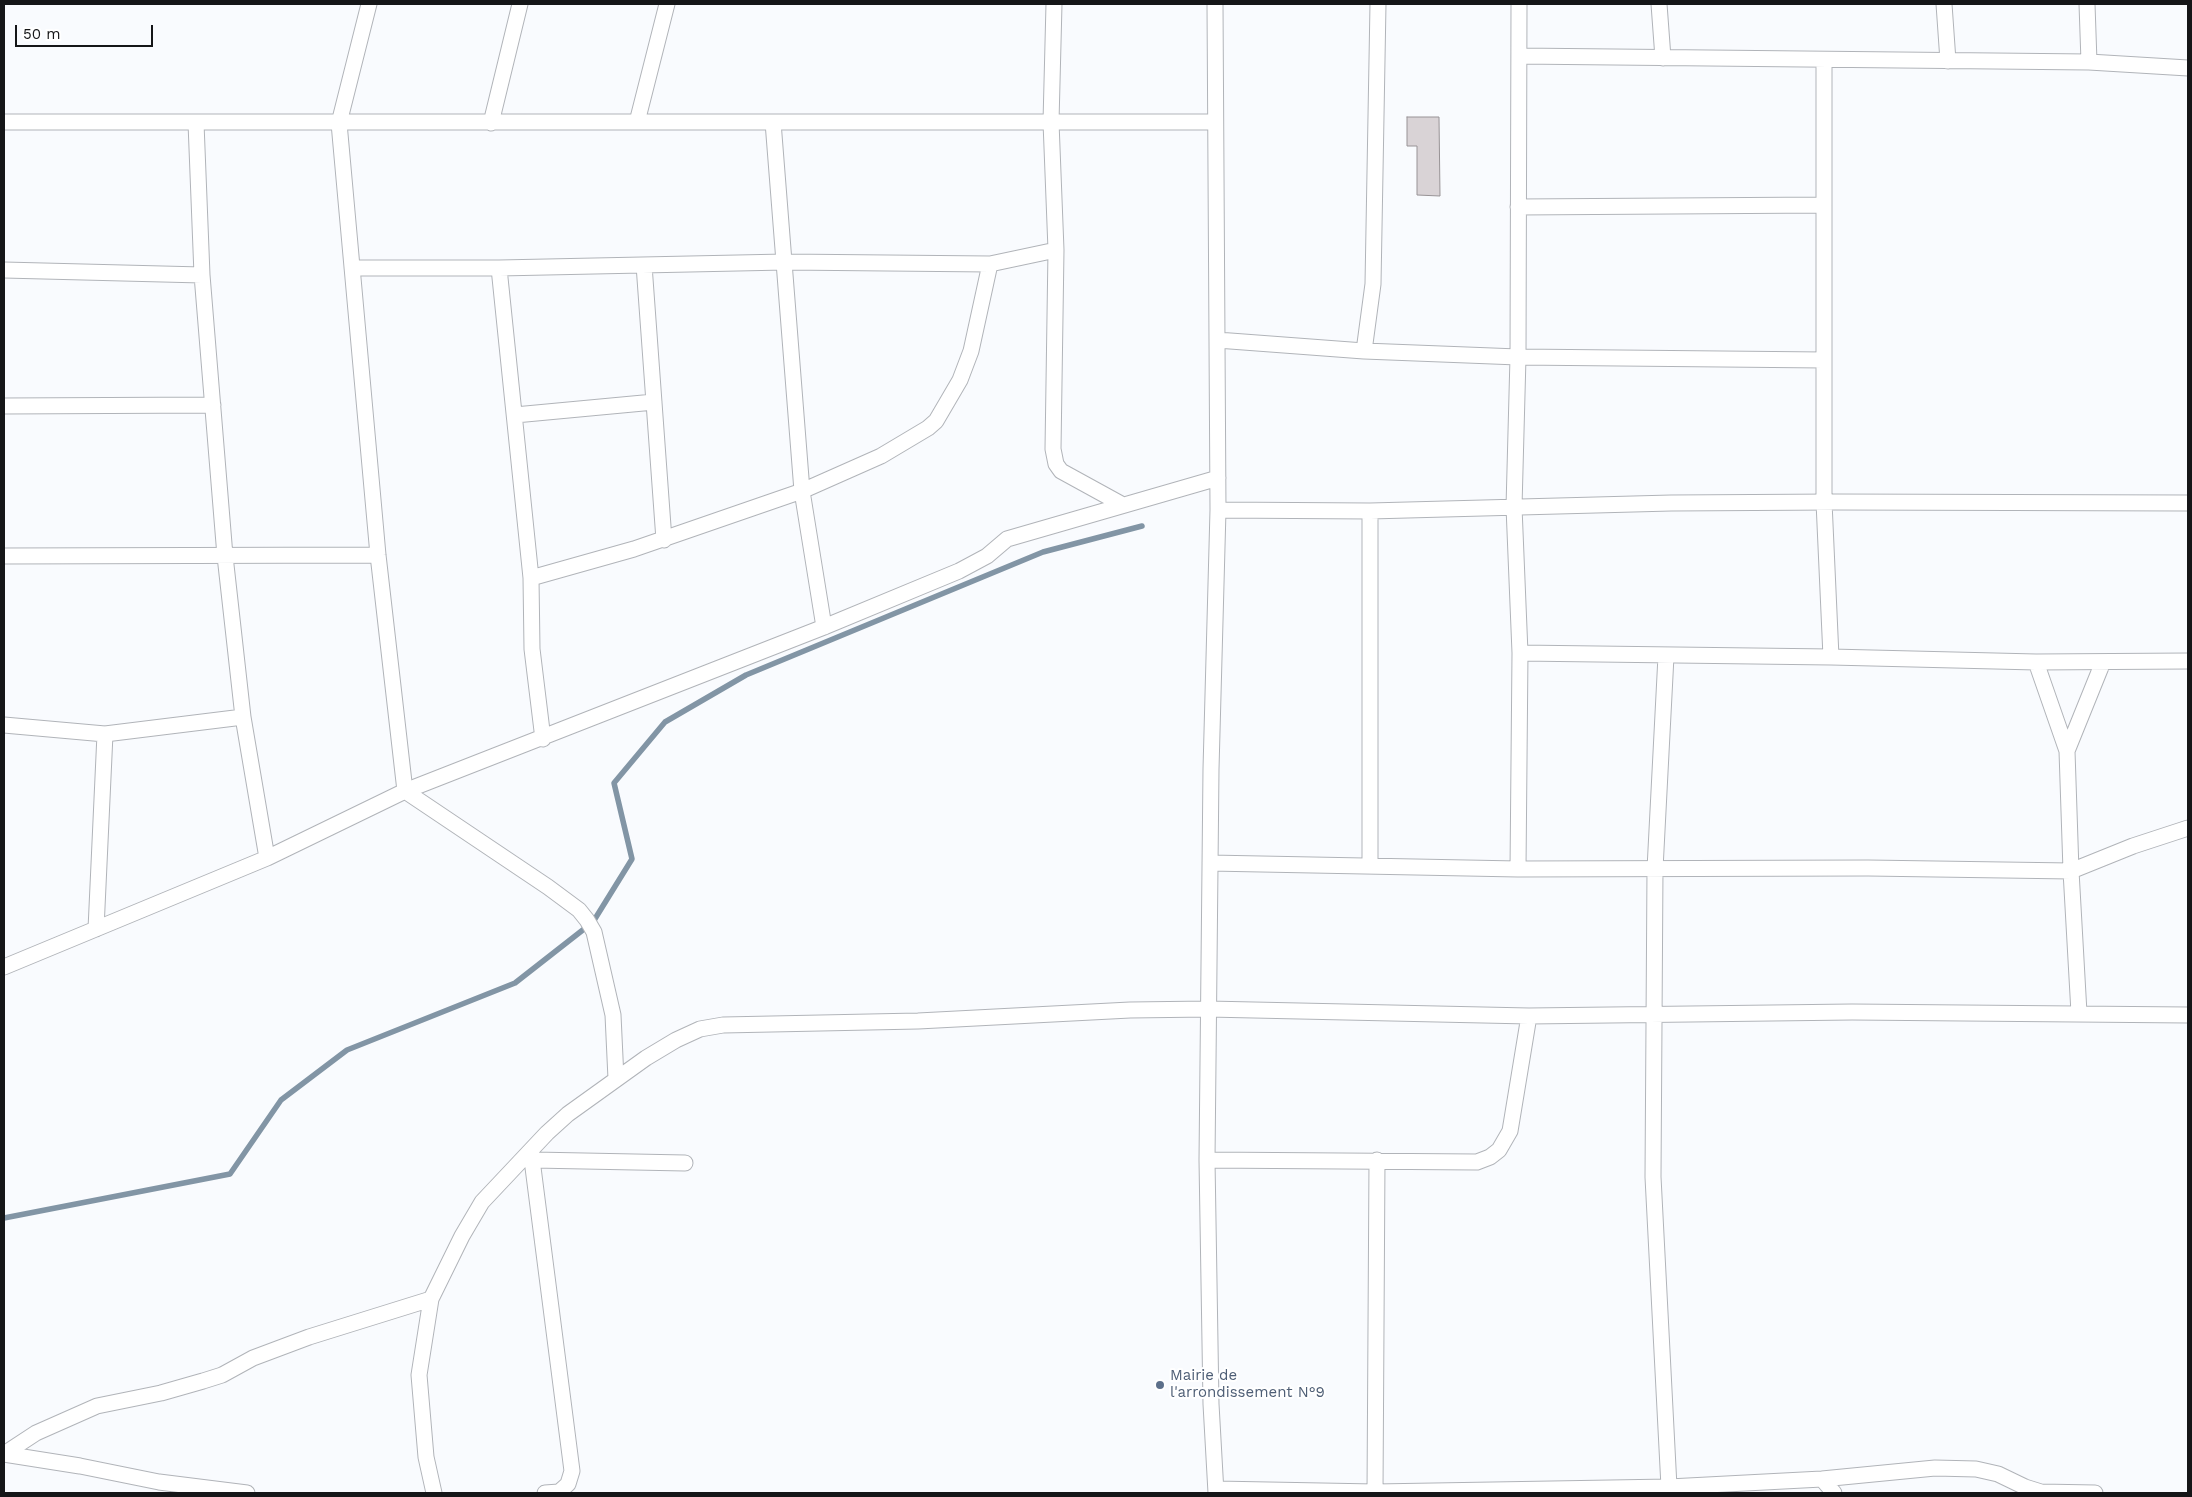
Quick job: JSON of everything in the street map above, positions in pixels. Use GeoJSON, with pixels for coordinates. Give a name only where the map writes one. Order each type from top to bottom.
{"type":"FeatureCollection","features":[{"type":"Feature","properties":{"kind":"street"},"geometry":{"type":"LineString","coordinates":[[369,4],[339,123],[378,556],[405,791],[548,887],[579,910],[587,920],[594,932],[612,1015],[616,1078]]}},
{"type":"Feature","properties":{"kind":"street"},"geometry":{"type":"LineString","coordinates":[[491,123],[520,4]]}},
{"type":"Feature","properties":{"kind":"street"},"geometry":{"type":"LineString","coordinates":[[637,122],[667,4]]}},
{"type":"Feature","properties":{"kind":"street"},"geometry":{"type":"LineString","coordinates":[[1054,4],[1051,122],[1056,250],[1053,449],[1056,464],[1068,476],[1122,505]]}},
{"type":"Feature","properties":{"kind":"street"},"geometry":{"type":"LineString","coordinates":[[1215,4],[1218,510],[1210,863],[1207,1160],[1211,1404],[1216,1491],[1375,1492],[1669,1487],[1822,1480],[1935,1468],[1976,1469],[1998,1474],[2025,1487],[2041,1492],[2095,1493]]}},
{"type":"Feature","properties":{"kind":"street"},"geometry":{"type":"LineString","coordinates":[[1364,352],[1373,284],[1378,4]]}},
{"type":"Feature","properties":{"kind":"street"},"geometry":{"type":"LineString","coordinates":[[1518,4],[1518,357],[1514,507],[1520,653],[1518,868]]}},
{"type":"Feature","properties":{"kind":"street"},"geometry":{"type":"LineString","coordinates":[[1659,4],[1663,58]]}},
{"type":"Feature","properties":{"kind":"street"},"geometry":{"type":"LineString","coordinates":[[1944,4],[1948,61]]}},
{"type":"Feature","properties":{"kind":"street"},"geometry":{"type":"LineString","coordinates":[[2088,4],[2089,62]]}},
{"type":"Feature","properties":{"kind":"street"},"geometry":{"type":"LineString","coordinates":[[1519,56],[2089,62],[2188,68]]}},
{"type":"Feature","properties":{"kind":"street"},"geometry":{"type":"LineString","coordinates":[[1824,60],[1824,502],[1831,657]]}},
{"type":"Feature","properties":{"kind":"street"},"geometry":{"type":"LineString","coordinates":[[4,122],[1216,122]]}},
{"type":"Feature","properties":{"kind":"street"},"geometry":{"type":"LineString","coordinates":[[773,122],[802,491],[824,627]]}},
{"type":"Feature","properties":{"kind":"street"},"geometry":{"type":"LineString","coordinates":[[196,123],[202,275],[225,556],[243,717],[268,858]]}},
{"type":"Feature","properties":{"kind":"street"},"geometry":{"type":"LineString","coordinates":[[1518,207],[1824,205]]}},
{"type":"Feature","properties":{"kind":"street"},"geometry":{"type":"LineString","coordinates":[[352,268],[499,268],[785,262],[990,264],[1056,250]]}},
{"type":"Feature","properties":{"kind":"street"},"geometry":{"type":"LineString","coordinates":[[531,578],[664,540],[802,491],[881,456],[928,428],[936,421],[960,380],[971,351],[990,264]]}},
{"type":"Feature","properties":{"kind":"street"},"geometry":{"type":"LineString","coordinates":[[644,265],[664,540]]}},
{"type":"Feature","properties":{"kind":"street"},"geometry":{"type":"LineString","coordinates":[[499,268],[531,578],[532,649],[543,738]]}},
{"type":"Feature","properties":{"kind":"street"},"geometry":{"type":"LineString","coordinates":[[4,270],[202,275]]}},
{"type":"Feature","properties":{"kind":"street"},"geometry":{"type":"LineString","coordinates":[[1217,340],[1364,352],[1518,357],[1824,360]]}},
{"type":"Feature","properties":{"kind":"street"},"geometry":{"type":"LineString","coordinates":[[515,415],[654,402]]}},
{"type":"Feature","properties":{"kind":"street"},"geometry":{"type":"LineString","coordinates":[[4,406],[213,405]]}},
{"type":"Feature","properties":{"kind":"street"},"geometry":{"type":"LineString","coordinates":[[4,967],[268,858],[405,791],[824,627],[959,571],[987,556],[1007,539],[1093,516],[1122,505],[1218,478]]}},
{"type":"Feature","properties":{"kind":"street"},"geometry":{"type":"LineString","coordinates":[[1218,510],[1370,512],[1514,507],[1824,502],[2188,503]]}},
{"type":"Feature","properties":{"kind":"street"},"geometry":{"type":"LineString","coordinates":[[1370,512],[1370,865]]}},
{"type":"Feature","properties":{"kind":"street"},"geometry":{"type":"LineString","coordinates":[[4,556],[378,556]]}},
{"type":"Feature","properties":{"kind":"street"},"geometry":{"type":"LineString","coordinates":[[1520,653],[2036,662],[2188,661]]}},
{"type":"Feature","properties":{"kind":"street"},"geometry":{"type":"LineString","coordinates":[[1666,656],[1656,869],[1653,1177],[1669,1487]]}},
{"type":"Feature","properties":{"kind":"street"},"geometry":{"type":"LineString","coordinates":[[2036,662],[2067,751],[2079,1013]]}},
{"type":"Feature","properties":{"kind":"street"},"geometry":{"type":"LineString","coordinates":[[2067,751],[2103,662]]}},
{"type":"Feature","properties":{"kind":"street"},"geometry":{"type":"LineString","coordinates":[[4,725],[105,734],[243,717]]}},
{"type":"Feature","properties":{"kind":"street"},"geometry":{"type":"LineString","coordinates":[[96,928],[105,734]]}},
{"type":"Feature","properties":{"kind":"street"},"geometry":{"type":"LineString","coordinates":[[1210,863],[1518,868],[1868,868],[2071,871],[2133,846],[2188,828]]}},
{"type":"Feature","properties":{"kind":"street"},"geometry":{"type":"LineString","coordinates":[[434,1493],[426,1457],[419,1375],[431,1299],[445,1267],[482,1202],[532,1156],[547,1133],[568,1114],[616,1078],[676,1040],[700,1029],[723,1025],[918,1021],[1130,1010],[1208,1009],[1529,1016],[1852,1012],[2188,1014]]}},
{"type":"Feature","properties":{"kind":"street"},"geometry":{"type":"LineString","coordinates":[[1207,1160],[1478,1162],[1490,1157],[1499,1150],[1510,1131],[1529,1016]]}},
{"type":"Feature","properties":{"kind":"street"},"geometry":{"type":"LineString","coordinates":[[532,1156],[685,1163]]}},
{"type":"Feature","properties":{"kind":"street"},"geometry":{"type":"LineString","coordinates":[[532,1156],[572,1472],[568,1484],[559,1492],[545,1493]]}},
{"type":"Feature","properties":{"kind":"street"},"geometry":{"type":"LineString","coordinates":[[1375,1492],[1377,1160]]}},
{"type":"Feature","properties":{"kind":"street"},"geometry":{"type":"LineString","coordinates":[[4,1454],[36,1433],[97,1406],[161,1393],[222,1375],[253,1358],[309,1337],[431,1299]]}},
{"type":"Feature","properties":{"kind":"street"},"geometry":{"type":"LineString","coordinates":[[4,1454],[66,1464],[157,1488],[247,1493]]}},
{"type":"Feature","properties":{"kind":"street"},"geometry":{"type":"LineString","coordinates":[[1822,1480],[1834,1493]]}},
{"type":"Feature","properties":{"kind":"building"},"geometry":{"type":"Polygon","coordinates":[[[1407,117],[1439,117],[1440,196],[1417,195],[1417,146],[1407,146],[1407,117]]]}},
{"type":"Feature","properties":{"kind":"waterway"},"geometry":{"type":"LineString","coordinates":[[4,1218],[230,1174],[281,1100],[347,1050],[515,983],[593,922],[632,859],[614,783],[665,722],[746,675],[1043,552],[1142,526]]}},
{"type":"Feature","properties":{"kind":"place","name":"Mairie de l'arrondissement N°9"},"geometry":{"type":"Point","coordinates":[1160,1385]}}]}
